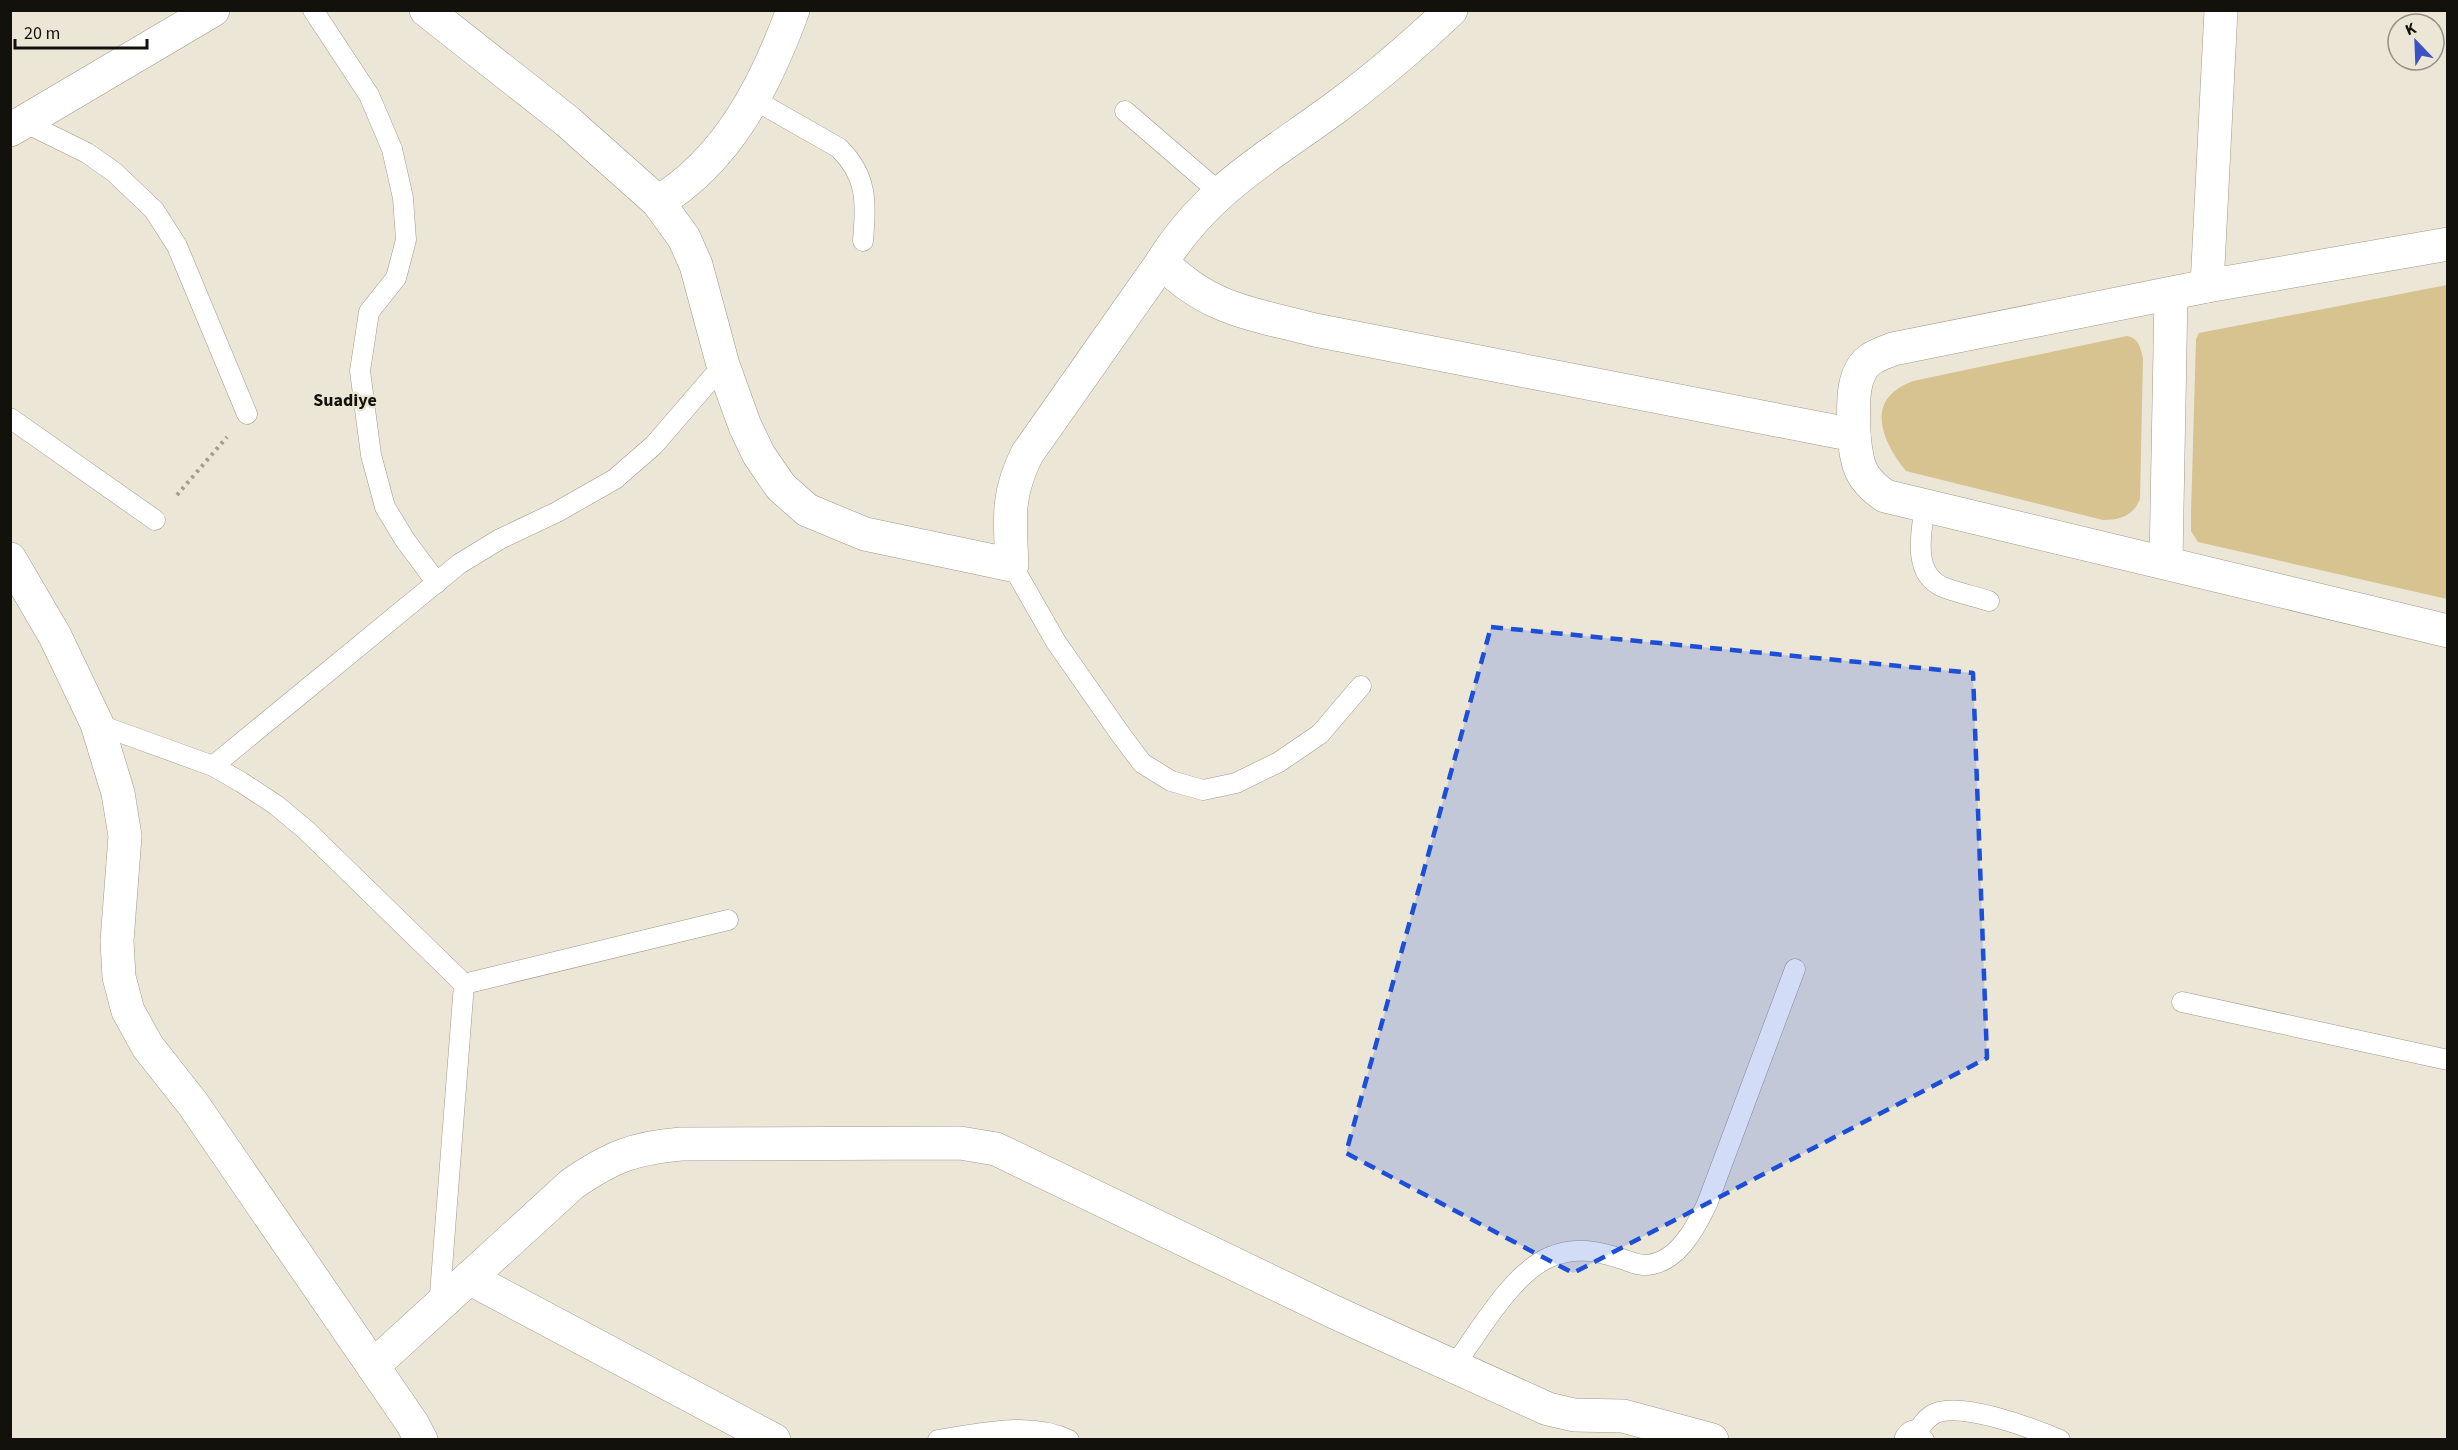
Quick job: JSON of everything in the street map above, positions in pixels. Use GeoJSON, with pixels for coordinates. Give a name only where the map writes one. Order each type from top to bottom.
{"type":"FeatureCollection","features":[{"type":"Feature","properties":{"kind":"street"},"geometry":{"type":"LineString","coordinates":[[17,126],[213,10]]}},
{"type":"Feature","properties":{"kind":"street"},"geometry":{"type":"LineString","coordinates":[[426,10],[567,121],[658,202],[684,238],[696,265],[723,365],[745,426],[759,455],[781,487],[807,510],[865,534],[1012,565],[1010,523],[1012,490],[1022,464],[1177,238],[1219,192],[1378,75],[1451,10]]}},
{"type":"Feature","properties":{"kind":"street"},"geometry":{"type":"LineString","coordinates":[[658,202],[681,189],[726,141],[767,76],[794,10]]}},
{"type":"Feature","properties":{"kind":"street"},"geometry":{"type":"LineString","coordinates":[[2207,286],[2221,10]]}},
{"type":"Feature","properties":{"kind":"street"},"geometry":{"type":"LineString","coordinates":[[2448,244],[2207,286],[1893,349],[1870,359],[1859,374],[1854,396],[1856,457],[1861,473],[1870,486],[1885,496],[2448,631]]}},
{"type":"Feature","properties":{"kind":"street"},"geometry":{"type":"LineString","coordinates":[[1162,262],[1181,281],[1198,293],[1228,307],[1304,327],[1854,435]]}},
{"type":"Feature","properties":{"kind":"street"},"geometry":{"type":"LineString","coordinates":[[2166,562],[2171,295]]}},
{"type":"Feature","properties":{"kind":"street"},"geometry":{"type":"LineString","coordinates":[[10,559],[55,636],[97,724],[123,813],[125,836],[117,941],[119,977],[128,1011],[148,1047],[193,1104],[373,1366],[421,1440]]}},
{"type":"Feature","properties":{"kind":"street"},"geometry":{"type":"LineString","coordinates":[[373,1366],[572,1184],[611,1160],[647,1147],[681,1144],[960,1143],[996,1149],[1334,1312],[1548,1408],[1574,1415],[1623,1416],[1713,1440]]}},
{"type":"Feature","properties":{"kind":"street"},"geometry":{"type":"LineString","coordinates":[[470,1278],[774,1440]]}},
{"type":"Feature","properties":{"kind":"lane"},"geometry":{"type":"LineString","coordinates":[[313,10],[369,95],[392,149],[401,188],[406,240],[396,278],[369,312],[360,371],[371,455],[386,507],[405,540],[437,583]]}},
{"type":"Feature","properties":{"kind":"lane"},"geometry":{"type":"LineString","coordinates":[[753,99],[838,148],[850,159],[861,178],[866,203],[863,241]]}},
{"type":"Feature","properties":{"kind":"lane"},"geometry":{"type":"LineString","coordinates":[[1125,111],[1219,192]]}},
{"type":"Feature","properties":{"kind":"lane"},"geometry":{"type":"LineString","coordinates":[[17,126],[87,153],[114,172],[154,210],[177,246],[248,414]]}},
{"type":"Feature","properties":{"kind":"lane"},"geometry":{"type":"LineString","coordinates":[[213,766],[459,564],[500,539],[557,512],[615,479],[654,445],[723,365]]}},
{"type":"Feature","properties":{"kind":"lane"},"geometry":{"type":"LineString","coordinates":[[10,418],[155,520]]}},
{"type":"Feature","properties":{"kind":"lane"},"geometry":{"type":"LineString","coordinates":[[1924,506],[1919,541],[1922,561],[1929,576],[1941,586],[1989,600]]}},
{"type":"Feature","properties":{"kind":"lane"},"geometry":{"type":"LineString","coordinates":[[1012,565],[1056,642],[1121,735],[1142,763],[1170,781],[1203,790],[1236,783],[1247,778],[1279,762],[1320,734],[1361,686]]}},
{"type":"Feature","properties":{"kind":"lane"},"geometry":{"type":"LineString","coordinates":[[97,724],[213,766],[276,805],[306,830],[464,984]]}},
{"type":"Feature","properties":{"kind":"lane"},"geometry":{"type":"LineString","coordinates":[[464,984],[728,920]]}},
{"type":"Feature","properties":{"kind":"lane"},"geometry":{"type":"LineString","coordinates":[[1454,1366],[1509,1292],[1535,1265],[1552,1256],[1573,1250],[1599,1252],[1642,1265],[1658,1263],[1674,1252],[1692,1233],[1707,1204],[1795,969]]}},
{"type":"Feature","properties":{"kind":"lane"},"geometry":{"type":"LineString","coordinates":[[439,1307],[464,984]]}},
{"type":"Feature","properties":{"kind":"lane"},"geometry":{"type":"LineString","coordinates":[[2182,1002],[2448,1060]]}},
{"type":"Feature","properties":{"kind":"lane"},"geometry":{"type":"LineString","coordinates":[[1916,1439],[1923,1422],[1934,1414],[1948,1411],[2013,1422],[2060,1440]]}},
{"type":"Feature","properties":{"kind":"lane"},"geometry":{"type":"LineString","coordinates":[[938,1440],[1029,1430],[1056,1434],[1070,1440]]}},
{"type":"Feature","properties":{"kind":"path"},"geometry":{"type":"LineString","coordinates":[[155,520],[248,414]]}},
{"type":"Feature","properties":{"kind":"highlighted area"},"geometry":{"type":"Polygon","coordinates":[[[1491,627],[1973,673],[1987,1058],[1573,1273],[1346,1153],[1491,627]]]}},
{"type":"Feature","properties":{"kind":"shaded area"},"geometry":{"type":"Polygon","coordinates":[[[2447,285],[2447,599],[2198,542],[2191,531],[2191,513],[2196,339],[2199,333],[2447,285]]]}},
{"type":"Feature","properties":{"kind":"shaded area"},"geometry":{"type":"Polygon","coordinates":[[[2127,336],[2138,344],[2143,358],[2140,499],[2134,509],[2125,516],[2103,520],[1906,471],[1884,434],[1883,409],[1888,398],[1898,389],[1913,381],[2127,336]]]}},
{"type":"Feature","properties":{"kind":"district","name":"Suadiye"},"geometry":{"type":"Point","coordinates":[345,400]}}]}
